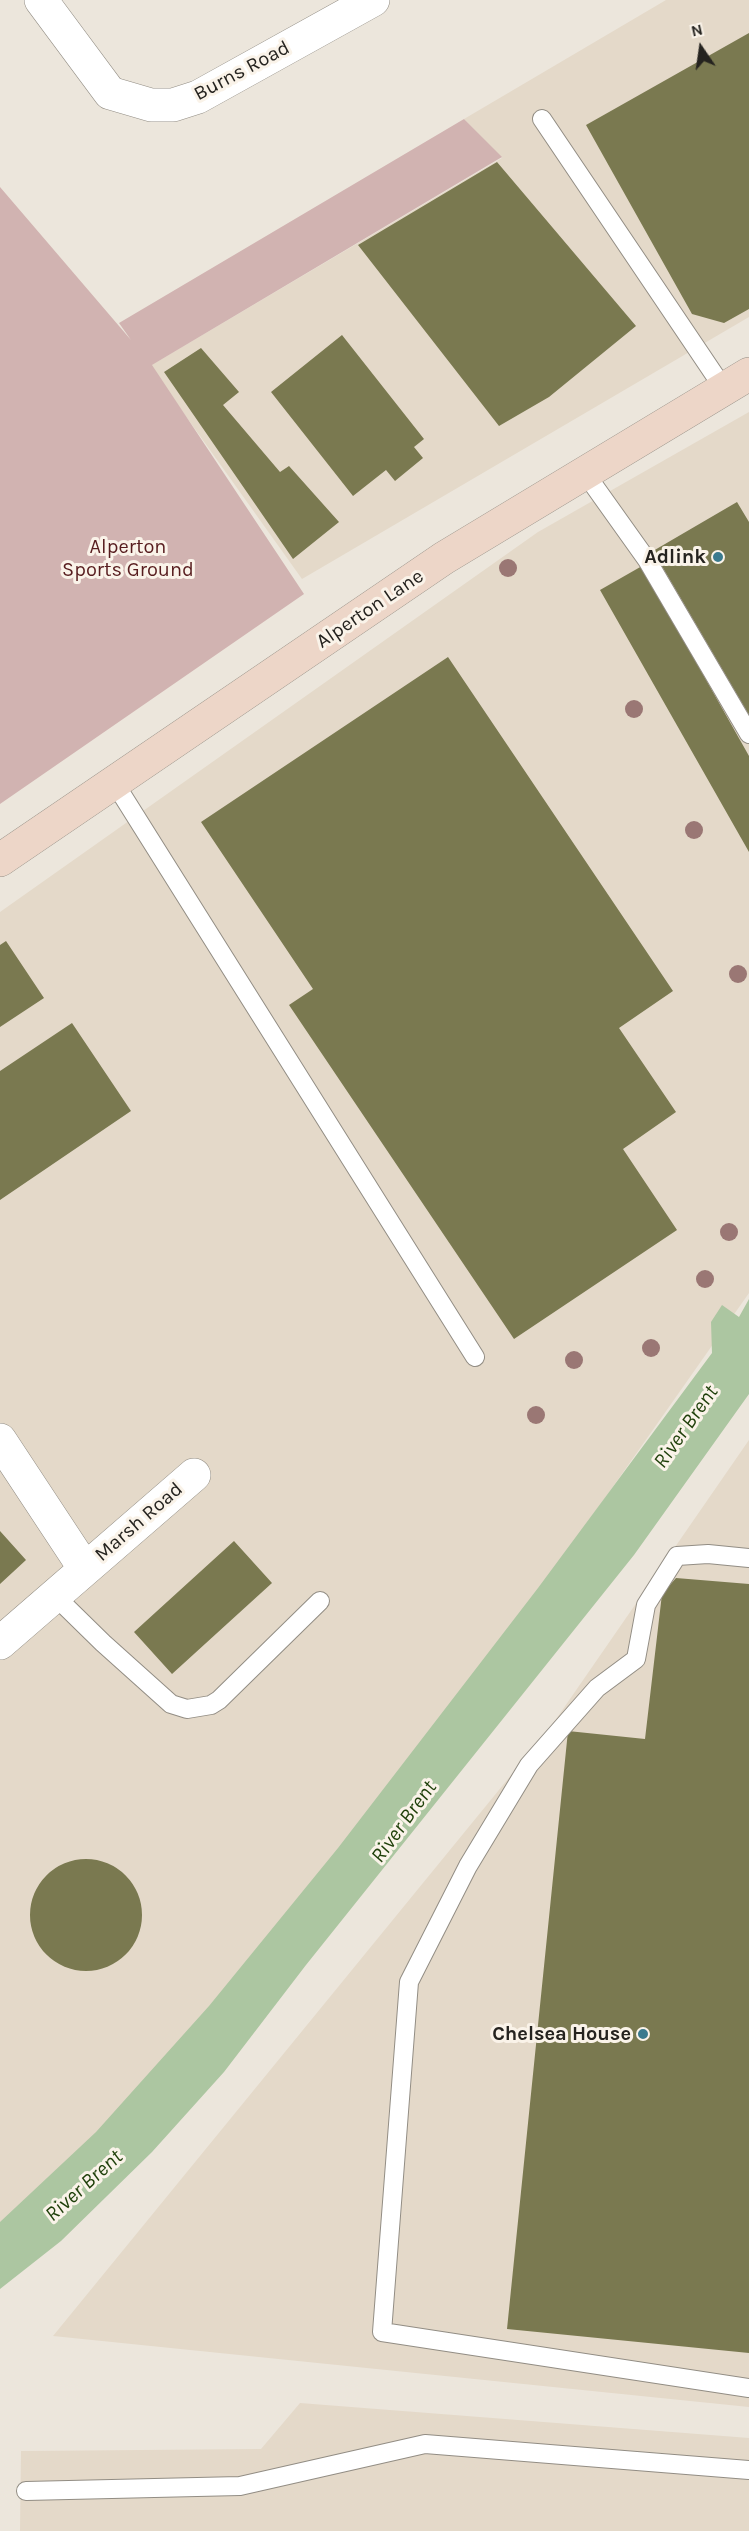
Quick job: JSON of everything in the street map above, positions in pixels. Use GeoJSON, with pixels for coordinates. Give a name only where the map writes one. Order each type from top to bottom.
{"type":"FeatureCollection","features":[{"type":"Feature","properties":{"kind":"main road","name":"Alperton Lane"},"geometry":{"type":"LineString","coordinates":[[0,860],[444,558],[736,381]]}},
{"type":"Feature","properties":{"kind":"street","name":"Burns Road"},"geometry":{"type":"LineString","coordinates":[[41,0],[110,93],[130,101],[151,105],[173,105],[198,97],[373,0]]}},
{"type":"Feature","properties":{"kind":"street","name":"Marsh Road"},"geometry":{"type":"LineString","coordinates":[[0,1440],[85,1569]]}},
{"type":"Feature","properties":{"kind":"street","name":"Marsh Road"},"geometry":{"type":"LineString","coordinates":[[0,1643],[194,1475]]}},
{"type":"Feature","properties":{"kind":"lane"},"geometry":{"type":"LineString","coordinates":[[542,119],[736,381]]}},
{"type":"Feature","properties":{"kind":"lane"},"geometry":{"type":"LineString","coordinates":[[585,473],[647,560],[749,734]]}},
{"type":"Feature","properties":{"kind":"lane"},"geometry":{"type":"LineString","coordinates":[[114,782],[475,1357]]}},
{"type":"Feature","properties":{"kind":"lane"},"geometry":{"type":"LineString","coordinates":[[749,1558],[708,1554],[677,1556],[646,1605],[636,1659],[597,1688],[529,1765],[468,1866],[409,1982],[382,2332],[749,2388]]}},
{"type":"Feature","properties":{"kind":"lane"},"geometry":{"type":"LineString","coordinates":[[55,1596],[171,1704],[187,1710],[211,1705],[219,1700],[320,1601]]}},
{"type":"Feature","properties":{"kind":"lane"},"geometry":{"type":"LineString","coordinates":[[26,2491],[240,2486],[425,2444],[749,2470]]}},
{"type":"Feature","properties":{"kind":"shaded area"},"geometry":{"type":"Polygon","coordinates":[[[666,0],[749,0],[749,317],[302,579],[150,366],[502,158],[464,119],[666,0]]]}},
{"type":"Feature","properties":{"kind":"shaded area"},"geometry":{"type":"Polygon","coordinates":[[[749,412],[749,1293],[513,1629],[167,2070],[0,2228],[0,912],[538,532],[749,412]]]}},
{"type":"Feature","properties":{"kind":"shaded area"},"geometry":{"type":"Polygon","coordinates":[[[749,1440],[749,2407],[53,2336],[552,1725],[749,1440]]]}},
{"type":"Feature","properties":{"kind":"shaded area"},"geometry":{"type":"Polygon","coordinates":[[[300,2403],[749,2438],[749,2531],[20,2531],[21,2451],[261,2449],[300,2403]]]}},
{"type":"Feature","properties":{"kind":"green space","name":"Alperton Sports Ground"},"geometry":{"type":"Polygon","coordinates":[[[464,119],[502,157],[152,365],[304,594],[0,804],[0,187],[131,340],[119,323],[464,119]]]}},
{"type":"Feature","properties":{"kind":"water","name":"River Brent"},"geometry":{"type":"Polygon","coordinates":[[[749,1299],[749,1394],[634,1555],[306,1965],[224,2072],[152,2152],[61,2241],[0,2289],[0,2222],[96,2132],[209,2006],[338,1848],[538,1588],[712,1353],[711,1322],[722,1305],[739,1317],[749,1299]]]}},
{"type":"Feature","properties":{"kind":"building"},"geometry":{"type":"Polygon","coordinates":[[[749,33],[749,309],[724,323],[692,314],[586,125],[749,33]]]}},
{"type":"Feature","properties":{"kind":"building"},"geometry":{"type":"Polygon","coordinates":[[[497,162],[636,326],[549,397],[499,426],[358,245],[497,162]]]}},
{"type":"Feature","properties":{"kind":"building"},"geometry":{"type":"Polygon","coordinates":[[[342,335],[424,439],[414,447],[423,458],[395,481],[386,470],[353,496],[271,392],[342,335]]]}},
{"type":"Feature","properties":{"kind":"building"},"geometry":{"type":"Polygon","coordinates":[[[201,348],[239,392],[223,405],[280,472],[289,466],[339,522],[293,559],[164,372],[201,348]]]}},
{"type":"Feature","properties":{"kind":"building"},"geometry":{"type":"Polygon","coordinates":[[[737,502],[749,522],[749,715],[653,551],[737,502]]]}},
{"type":"Feature","properties":{"kind":"building"},"geometry":{"type":"Polygon","coordinates":[[[642,566],[749,756],[749,852],[600,590],[642,566]]]}},
{"type":"Feature","properties":{"kind":"building"},"geometry":{"type":"Polygon","coordinates":[[[448,657],[673,991],[619,1028],[676,1112],[623,1149],[677,1230],[514,1339],[289,1005],[313,989],[201,822],[448,657]]]}},
{"type":"Feature","properties":{"kind":"building"},"geometry":{"type":"Polygon","coordinates":[[[6,941],[44,998],[0,1027],[0,945],[6,941]]]}},
{"type":"Feature","properties":{"kind":"building"},"geometry":{"type":"Polygon","coordinates":[[[72,1023],[131,1111],[0,1200],[0,1071],[72,1023]]]}},
{"type":"Feature","properties":{"kind":"building"},"geometry":{"type":"Polygon","coordinates":[[[0,1531],[26,1560],[0,1584],[0,1531]]]}},
{"type":"Feature","properties":{"kind":"building"},"geometry":{"type":"Polygon","coordinates":[[[234,1541],[272,1583],[172,1674],[134,1632],[234,1541]]]}},
{"type":"Feature","properties":{"kind":"building","name":"Chelsea House"},"geometry":{"type":"Polygon","coordinates":[[[676,1578],[749,1584],[749,2353],[507,2329],[568,1731],[645,1739],[662,1594],[676,1578]]]}},
{"type":"Feature","properties":{"kind":"building"},"geometry":{"type":"Polygon","coordinates":[[[86,1859],[108,1863],[126,1875],[138,1893],[142,1915],[138,1937],[126,1955],[108,1967],[86,1971],[64,1967],[46,1955],[34,1937],[30,1915],[34,1893],[46,1875],[64,1863],[86,1859]]]}},
{"type":"Feature","properties":{"kind":"place","name":"Adlink"},"geometry":{"type":"Point","coordinates":[718,557]}},
{"type":"Feature","properties":{"kind":"place","name":"Chelsea House"},"geometry":{"type":"Point","coordinates":[643,2034]}}]}
